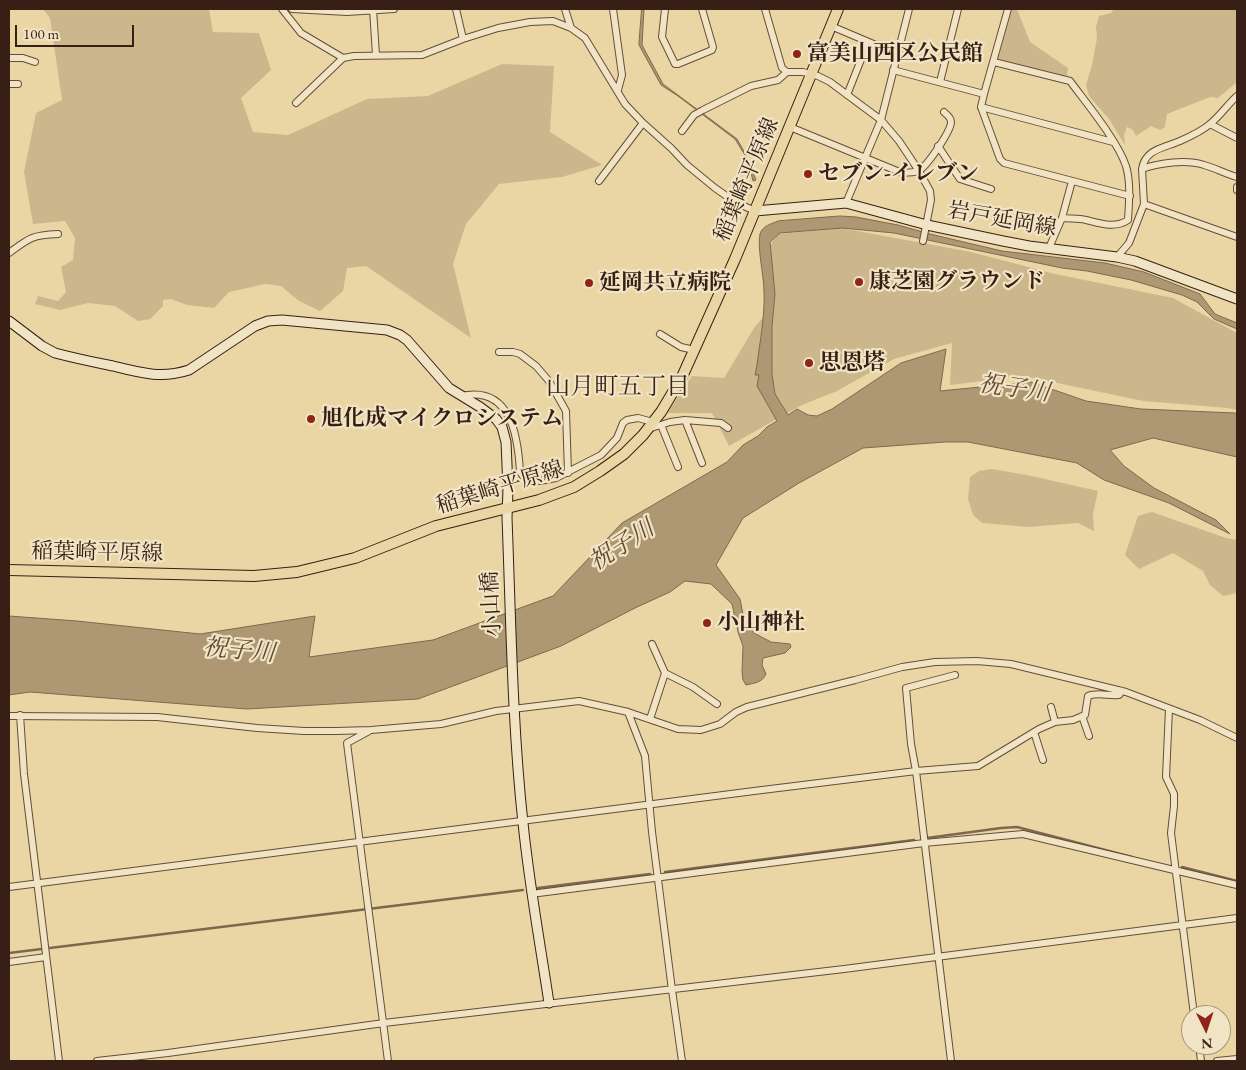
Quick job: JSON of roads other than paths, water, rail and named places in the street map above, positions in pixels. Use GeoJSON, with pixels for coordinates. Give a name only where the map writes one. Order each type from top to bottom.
{"type":"FeatureCollection","features":[{"type":"Feature","properties":{"kind":"main road","name":"稲葉崎平原線"},"geometry":{"type":"LineString","coordinates":[[9,570],[254,576],[297,572],[355,558],[436,526],[507,513],[574,487],[600,471],[624,454],[654,425],[682,377],[755,211],[838,9]]}},
{"type":"Feature","properties":{"kind":"street"},"geometry":{"type":"LineString","coordinates":[[282,9],[301,33],[343,58]]}},
{"type":"Feature","properties":{"kind":"street"},"geometry":{"type":"LineString","coordinates":[[292,9],[328,12],[394,9]]}},
{"type":"Feature","properties":{"kind":"street"},"geometry":{"type":"LineString","coordinates":[[456,9],[463,39]]}},
{"type":"Feature","properties":{"kind":"street"},"geometry":{"type":"LineString","coordinates":[[565,9],[572,28]]}},
{"type":"Feature","properties":{"kind":"street"},"geometry":{"type":"LineString","coordinates":[[613,9],[622,75],[618,90]]}},
{"type":"Feature","properties":{"kind":"street"},"geometry":{"type":"LineString","coordinates":[[665,9],[662,37],[675,64],[712,50],[713,47],[702,9]]}},
{"type":"Feature","properties":{"kind":"street"},"geometry":{"type":"LineString","coordinates":[[765,9],[780,64],[787,72]]}},
{"type":"Feature","properties":{"kind":"street"},"geometry":{"type":"LineString","coordinates":[[846,203],[881,120],[909,9]]}},
{"type":"Feature","properties":{"kind":"street"},"geometry":{"type":"LineString","coordinates":[[940,82],[958,9]]}},
{"type":"Feature","properties":{"kind":"street"},"geometry":{"type":"LineString","coordinates":[[1008,9],[981,107],[1000,159],[1004,163],[1130,196]]}},
{"type":"Feature","properties":{"kind":"street"},"geometry":{"type":"LineString","coordinates":[[373,10],[376,55]]}},
{"type":"Feature","properties":{"kind":"street"},"geometry":{"type":"LineString","coordinates":[[296,103],[343,58],[376,55],[422,55],[498,28],[530,22],[553,21],[572,28],[585,38],[625,104],[687,165],[735,202],[755,211]]}},
{"type":"Feature","properties":{"kind":"street"},"geometry":{"type":"LineString","coordinates":[[830,26],[897,54]]}},
{"type":"Feature","properties":{"kind":"street"},"geometry":{"type":"LineString","coordinates":[[847,95],[868,42]]}},
{"type":"Feature","properties":{"kind":"street"},"geometry":{"type":"LineString","coordinates":[[9,58],[23,58],[35,62]]}},
{"type":"Feature","properties":{"kind":"street"},"geometry":{"type":"LineString","coordinates":[[994,62],[1070,81],[1113,142],[1126,166],[1130,196],[1128,220],[1123,224],[1103,225],[1085,220],[1062,218]]}},
{"type":"Feature","properties":{"kind":"street"},"geometry":{"type":"LineString","coordinates":[[894,70],[984,94]]}},
{"type":"Feature","properties":{"kind":"street"},"geometry":{"type":"LineString","coordinates":[[682,131],[700,111],[751,86],[778,80],[787,72],[803,72],[830,82],[881,120],[900,141],[919,171],[930,191],[931,200],[923,241]]}},
{"type":"Feature","properties":{"kind":"street"},"geometry":{"type":"LineString","coordinates":[[9,84],[18,84]]}},
{"type":"Feature","properties":{"kind":"street"},"geometry":{"type":"LineString","coordinates":[[1117,257],[1129,243],[1144,204],[1142,169],[1143,163],[1149,154],[1179,142],[1210,124],[1237,96]]}},
{"type":"Feature","properties":{"kind":"street"},"geometry":{"type":"LineString","coordinates":[[981,107],[1113,142]]}},
{"type":"Feature","properties":{"kind":"street"},"geometry":{"type":"LineString","coordinates":[[790,127],[902,173],[919,171],[929,161],[948,130],[951,121],[950,117],[944,112]]}},
{"type":"Feature","properties":{"kind":"street"},"geometry":{"type":"LineString","coordinates":[[599,181],[643,123]]}},
{"type":"Feature","properties":{"kind":"street"},"geometry":{"type":"LineString","coordinates":[[1210,124],[1237,138]]}},
{"type":"Feature","properties":{"kind":"street"},"geometry":{"type":"LineString","coordinates":[[938,146],[960,179],[991,189]]}},
{"type":"Feature","properties":{"kind":"street"},"geometry":{"type":"LineString","coordinates":[[1142,169],[1185,162],[1203,164],[1237,177]]}},
{"type":"Feature","properties":{"kind":"street"},"geometry":{"type":"LineString","coordinates":[[1049,248],[1062,218],[1072,181]]}},
{"type":"Feature","properties":{"kind":"street","name":"岩戸延岡線"},"geometry":{"type":"LineString","coordinates":[[755,211],[846,203],[927,225],[1012,243],[1117,257],[1151,266],[1237,298]]}},
{"type":"Feature","properties":{"kind":"street"},"geometry":{"type":"LineString","coordinates":[[1144,204],[1237,237]]}},
{"type":"Feature","properties":{"kind":"street"},"geometry":{"type":"LineString","coordinates":[[9,253],[30,238],[39,235],[58,234]]}},
{"type":"Feature","properties":{"kind":"street"},"geometry":{"type":"LineString","coordinates":[[9,321],[55,354],[146,374],[163,375],[178,374],[190,370],[255,326],[268,321],[282,320],[387,330],[407,340],[449,388],[480,406],[496,419],[502,427],[506,442],[518,441]]}},
{"type":"Feature","properties":{"kind":"street"},"geometry":{"type":"LineString","coordinates":[[660,334],[681,348],[694,350]]}},
{"type":"Feature","properties":{"kind":"street"},"geometry":{"type":"LineString","coordinates":[[499,352],[520,354],[536,366],[549,381],[566,411],[568,473]]}},
{"type":"Feature","properties":{"kind":"street"},"geometry":{"type":"LineString","coordinates":[[460,396],[472,393],[483,395],[500,403],[512,421],[518,441],[520,472],[523,476],[540,481],[556,478],[568,473],[601,455],[617,438],[624,422],[627,420],[638,418],[654,425],[685,420],[721,423],[728,428]]}},
{"type":"Feature","properties":{"kind":"street"},"geometry":{"type":"LineString","coordinates":[[685,420],[702,463]]}},
{"type":"Feature","properties":{"kind":"street"},"geometry":{"type":"LineString","coordinates":[[654,425],[678,467]]}},
{"type":"Feature","properties":{"kind":"street","name":"小山橋"},"geometry":{"type":"LineString","coordinates":[[506,442],[514,687],[522,822],[531,894],[549,1003]]}},
{"type":"Feature","properties":{"kind":"street"},"geometry":{"type":"LineString","coordinates":[[652,644],[665,673],[693,687],[717,704]]}},
{"type":"Feature","properties":{"kind":"street"},"geometry":{"type":"LineString","coordinates":[[9,716],[157,717],[304,731],[371,730],[440,724],[515,708],[579,701],[628,712],[678,729],[701,730],[720,724],[746,707],[902,667],[935,662],[977,661],[1011,664],[1122,691],[1200,720],[1237,738]]}},
{"type":"Feature","properties":{"kind":"street"},"geometry":{"type":"LineString","coordinates":[[650,719],[665,673]]}},
{"type":"Feature","properties":{"kind":"street"},"geometry":{"type":"LineString","coordinates":[[951,1061],[916,771],[911,744],[906,688],[955,674]]}},
{"type":"Feature","properties":{"kind":"street"},"geometry":{"type":"LineString","coordinates":[[9,887],[916,771],[978,766],[1034,732],[1055,722],[1073,720],[1085,715],[1088,696],[1095,694],[1118,695],[1122,691]]}},
{"type":"Feature","properties":{"kind":"street"},"geometry":{"type":"LineString","coordinates":[[1051,707],[1055,722]]}},
{"type":"Feature","properties":{"kind":"street"},"geometry":{"type":"LineString","coordinates":[[1169,709],[1166,777],[1174,794],[1171,833],[1193,1005]]}},
{"type":"Feature","properties":{"kind":"street"},"geometry":{"type":"LineString","coordinates":[[628,712],[645,756],[649,805],[682,1061]]}},
{"type":"Feature","properties":{"kind":"street"},"geometry":{"type":"LineString","coordinates":[[20,715],[24,774],[59,1061]]}},
{"type":"Feature","properties":{"kind":"street"},"geometry":{"type":"LineString","coordinates":[[1082,716],[1089,736]]}},
{"type":"Feature","properties":{"kind":"street"},"geometry":{"type":"LineString","coordinates":[[371,730],[347,743],[388,1061]]}},
{"type":"Feature","properties":{"kind":"street"},"geometry":{"type":"LineString","coordinates":[[1034,732],[1043,760]]}},
{"type":"Feature","properties":{"kind":"street"},"geometry":{"type":"LineString","coordinates":[[531,894],[924,843],[1023,834],[1237,885]]}},
{"type":"Feature","properties":{"kind":"street"},"geometry":{"type":"LineString","coordinates":[[97,1061],[168,1054],[384,1023],[672,990],[1237,918]]}},
{"type":"Feature","properties":{"kind":"street"},"geometry":{"type":"LineString","coordinates":[[9,962],[46,955]]}},
{"type":"Feature","properties":{"kind":"street"},"geometry":{"type":"LineString","coordinates":[[1217,1061],[1237,1059]]}},
{"type":"Feature","properties":{"kind":"water"},"geometry":{"type":"Polygon","coordinates":[[[642,9],[644,9],[642,45],[663,84],[737,139],[748,160],[735,139],[661,85],[639,45],[642,9]]]}},
{"type":"Feature","properties":{"kind":"water"},"geometry":{"type":"Polygon","coordinates":[[[748,160],[756,180],[753,181],[748,160]]]}},
{"type":"Feature","properties":{"kind":"water","name":"祝子川"},"geometry":{"type":"Polygon","coordinates":[[[840,216],[898,225],[1002,251],[1105,263],[1144,272],[1200,294],[1215,314],[1237,323],[1237,329],[1214,319],[1197,302],[1182,295],[1131,280],[1062,268],[894,233],[842,228],[780,233],[770,242],[775,294],[772,326],[772,374],[775,394],[788,415],[797,409],[808,415],[817,416],[832,409],[901,363],[946,349],[940,391],[1031,382],[1086,401],[1141,409],[1235,413],[1237,414],[1237,457],[1153,438],[1110,450],[1124,466],[1154,488],[1216,520],[1230,534],[1169,503],[1104,480],[1077,463],[968,442],[863,448],[799,483],[743,518],[716,565],[740,599],[744,619],[754,633],[771,642],[790,644],[791,647],[785,653],[763,658],[762,665],[766,674],[760,681],[755,683],[746,685],[743,680],[743,646],[732,604],[711,584],[685,581],[670,592],[561,646],[418,699],[247,709],[30,692],[9,695],[9,616],[200,634],[315,616],[309,657],[433,640],[553,596],[622,523],[727,462],[743,445],[777,421],[757,386],[759,375],[755,375],[764,301],[759,247],[760,234],[765,227],[778,221],[840,216]]]}},
{"type":"Feature","properties":{"kind":"waterway"},"geometry":{"type":"LineString","coordinates":[[927,838],[1017,827],[1132,857]]}},
{"type":"Feature","properties":{"kind":"waterway"},"geometry":{"type":"LineString","coordinates":[[665,872],[914,840]]}},
{"type":"Feature","properties":{"kind":"waterway"},"geometry":{"type":"LineString","coordinates":[[1182,867],[1237,881]]}},
{"type":"Feature","properties":{"kind":"waterway"},"geometry":{"type":"LineString","coordinates":[[538,888],[650,874]]}},
{"type":"Feature","properties":{"kind":"waterway"},"geometry":{"type":"LineString","coordinates":[[9,953],[523,890]]}},
{"type":"Feature","properties":{"kind":"place","name":"富美山西区公民館"},"geometry":{"type":"Point","coordinates":[797,54]}},
{"type":"Feature","properties":{"kind":"place","name":"セブン-イレブン"},"geometry":{"type":"Point","coordinates":[808,174]}},
{"type":"Feature","properties":{"kind":"place","name":"康芝園グラウンド"},"geometry":{"type":"Point","coordinates":[859,282]}},
{"type":"Feature","properties":{"kind":"place","name":"延岡共立病院"},"geometry":{"type":"Point","coordinates":[589,283]}},
{"type":"Feature","properties":{"kind":"place","name":"思恩塔"},"geometry":{"type":"Point","coordinates":[809,363]}},
{"type":"Feature","properties":{"kind":"place","name":"旭化成マイクロシステム"},"geometry":{"type":"Point","coordinates":[311,419]}},
{"type":"Feature","properties":{"kind":"place","name":"小山神社"},"geometry":{"type":"Point","coordinates":[707,623]}},
{"type":"Feature","properties":{"kind":"district","name":"山月町五丁目"},"geometry":{"type":"Point","coordinates":[618,387]}}]}
